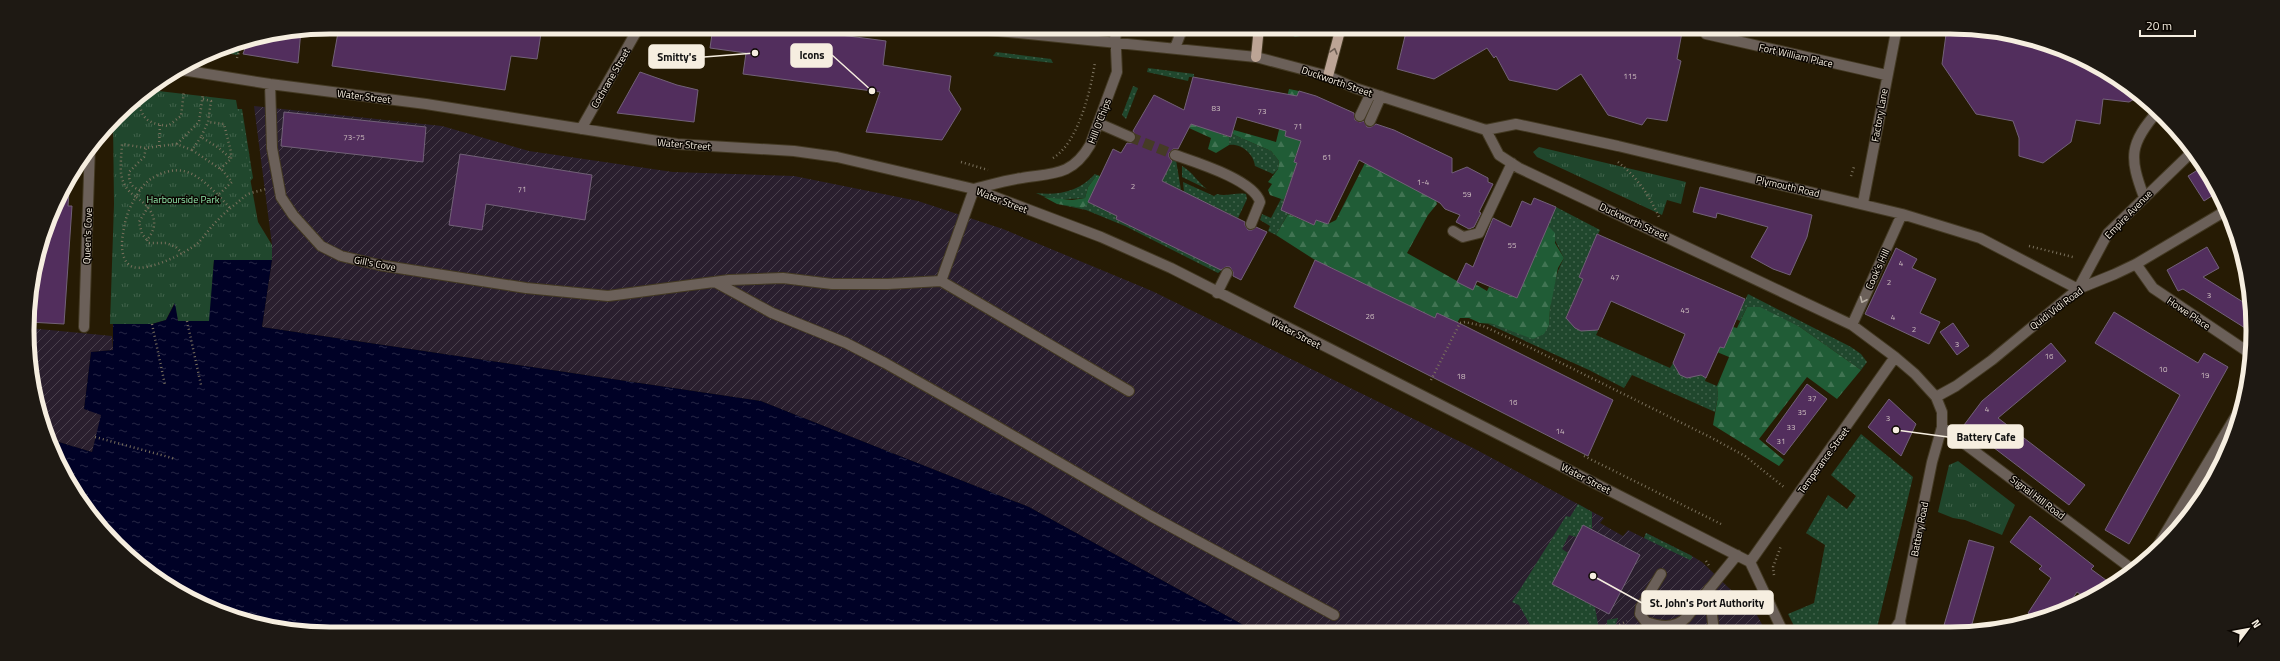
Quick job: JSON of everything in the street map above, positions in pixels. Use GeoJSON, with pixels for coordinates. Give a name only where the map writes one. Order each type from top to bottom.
{"type":"FeatureCollection","features":[{"type":"Feature","properties":{"kind":"main road"},"geometry":{"type":"LineString","coordinates":[[1256,57],[1258,34]]}},
{"type":"Feature","properties":{"kind":"main road"},"geometry":{"type":"LineString","coordinates":[[1328,76],[1339,34]]}},
{"type":"Feature","properties":{"kind":"street","name":"Cochrane Street"},"geometry":{"type":"LineString","coordinates":[[581,129],[635,34]]}},
{"type":"Feature","properties":{"kind":"street","name":"Duckworth Street"},"geometry":{"type":"LineString","coordinates":[[1032,34],[1256,57],[1328,76],[1355,88],[1486,130],[1499,155],[1512,163],[1852,325],[1915,374],[1936,397],[1942,412],[1942,427]]}},
{"type":"Feature","properties":{"kind":"street","name":"Hill O'Chips"},"geometry":{"type":"LineString","coordinates":[[974,189],[1021,178],[1053,175],[1068,169],[1084,155],[1117,72],[1115,34]]}},
{"type":"Feature","properties":{"kind":"street"},"geometry":{"type":"LineString","coordinates":[[1175,48],[1180,34]]}},
{"type":"Feature","properties":{"kind":"street","name":"Fort William Place"},"geometry":{"type":"LineString","coordinates":[[1706,34],[1886,75]]}},
{"type":"Feature","properties":{"kind":"street","name":"Factory Lane"},"geometry":{"type":"LineString","coordinates":[[1862,203],[1886,75],[1895,34]]}},
{"type":"Feature","properties":{"kind":"street","name":"Water Street"},"geometry":{"type":"LineString","coordinates":[[188,71],[270,84],[426,104],[677,144],[818,154],[974,189],[1106,239],[1171,268],[1750,562]]}},
{"type":"Feature","properties":{"kind":"street","name":"Gill's Cove"},"geometry":{"type":"LineString","coordinates":[[270,84],[272,148],[281,197],[308,233],[321,246],[341,256],[378,265],[526,288],[608,296],[718,283],[783,278],[832,284],[888,284],[941,281]]}},
{"type":"Feature","properties":{"kind":"street"},"geometry":{"type":"LineString","coordinates":[[1371,93],[1365,118],[1381,96]]}},
{"type":"Feature","properties":{"kind":"street"},"geometry":{"type":"LineString","coordinates":[[2144,197],[2134,170],[2136,143],[2154,117]]}},
{"type":"Feature","properties":{"kind":"street"},"geometry":{"type":"LineString","coordinates":[[1098,123],[1130,136]]}},
{"type":"Feature","properties":{"kind":"street","name":"Plymouth Road"},"geometry":{"type":"LineString","coordinates":[[1486,130],[1516,124],[1862,203],[1980,238],[2078,288]]}},
{"type":"Feature","properties":{"kind":"street"},"geometry":{"type":"LineString","coordinates":[[1175,155],[1219,171],[1252,189],[1260,202],[1251,224]]}},
{"type":"Feature","properties":{"kind":"street","name":"Empire Avenue"},"geometry":{"type":"LineString","coordinates":[[2078,288],[2108,233],[2189,155]]}},
{"type":"Feature","properties":{"kind":"street","name":"Queen's Cove"},"geometry":{"type":"LineString","coordinates":[[84,327],[90,158]]}},
{"type":"Feature","properties":{"kind":"street"},"geometry":{"type":"LineString","coordinates":[[1453,232],[1463,237],[1479,233],[1512,163]]}},
{"type":"Feature","properties":{"kind":"street"},"geometry":{"type":"LineString","coordinates":[[974,189],[941,281],[1129,391]]}},
{"type":"Feature","properties":{"kind":"street","name":"Quidi Vidi Road"},"geometry":{"type":"LineString","coordinates":[[1936,397],[1956,386],[1992,360],[2043,315],[2078,288],[2116,274],[2136,264],[2221,213]]}},
{"type":"Feature","properties":{"kind":"street","name":"Cook's Hill"},"geometry":{"type":"LineString","coordinates":[[1852,325],[1902,214]]}},
{"type":"Feature","properties":{"kind":"street","name":"Howe Place"},"geometry":{"type":"LineString","coordinates":[[2136,264],[2153,288],[2245,350]]}},
{"type":"Feature","properties":{"kind":"street"},"geometry":{"type":"LineString","coordinates":[[1217,292],[1227,273]]}},
{"type":"Feature","properties":{"kind":"street"},"geometry":{"type":"LineString","coordinates":[[718,283],[772,313],[846,343],[884,363],[1151,516],[1334,615]]}},
{"type":"Feature","properties":{"kind":"street","name":"Temperance Street"},"geometry":{"type":"LineString","coordinates":[[1750,562],[1895,357]]}},
{"type":"Feature","properties":{"kind":"street"},"geometry":{"type":"LineString","coordinates":[[2166,532],[2231,424]]}},
{"type":"Feature","properties":{"kind":"street","name":"Signal Hill Road"},"geometry":{"type":"LineString","coordinates":[[1942,427],[2129,567]]}},
{"type":"Feature","properties":{"kind":"street","name":"Battery Road"},"geometry":{"type":"LineString","coordinates":[[1901,627],[1900,621],[1932,462],[1942,427]]}},
{"type":"Feature","properties":{"kind":"street"},"geometry":{"type":"LineString","coordinates":[[1661,574],[1642,607],[1640,614],[1643,619],[1651,624],[1672,627],[1680,625],[1737,555]]}},
{"type":"Feature","properties":{"kind":"street"},"geometry":{"type":"LineString","coordinates":[[1750,562],[1781,627]]}},
{"type":"Feature","properties":{"kind":"street"},"geometry":{"type":"LineString","coordinates":[[1709,589],[1713,627]]}},
{"type":"Feature","properties":{"kind":"street"},"geometry":{"type":"LineString","coordinates":[[1896,627],[1900,621]]}},
{"type":"Feature","properties":{"kind":"path"},"geometry":{"type":"LineString","coordinates":[[237,58],[240,48]]}},
{"type":"Feature","properties":{"kind":"path"},"geometry":{"type":"LineString","coordinates":[[1060,153],[1067,146],[1080,116],[1091,86],[1095,62]]}},
{"type":"Feature","properties":{"kind":"path"},"geometry":{"type":"LineString","coordinates":[[139,104],[141,112],[146,119],[160,125],[168,126],[181,116],[184,92]]}},
{"type":"Feature","properties":{"kind":"path"},"geometry":{"type":"LineString","coordinates":[[176,144],[199,122],[203,94]]}},
{"type":"Feature","properties":{"kind":"path"},"geometry":{"type":"LineString","coordinates":[[192,150],[201,137],[208,122],[211,102],[203,99]]}},
{"type":"Feature","properties":{"kind":"path"},"geometry":{"type":"LineString","coordinates":[[208,122],[224,124],[231,152],[231,159],[220,169]]}},
{"type":"Feature","properties":{"kind":"path"},"geometry":{"type":"LineString","coordinates":[[159,146],[160,125]]}},
{"type":"Feature","properties":{"kind":"path"},"geometry":{"type":"LineString","coordinates":[[201,137],[219,148],[231,159]]}},
{"type":"Feature","properties":{"kind":"path"},"geometry":{"type":"LineString","coordinates":[[147,240],[155,226],[155,218],[148,206],[127,191],[123,185],[121,174],[122,144],[146,148],[176,144],[192,150],[220,169],[232,182],[218,195]]}},
{"type":"Feature","properties":{"kind":"path"},"geometry":{"type":"LineString","coordinates":[[140,190],[134,188],[129,182],[129,172],[144,157],[146,148]]}},
{"type":"Feature","properties":{"kind":"path"},"geometry":{"type":"LineString","coordinates":[[1616,160],[1640,182],[1650,197],[1659,217]]}},
{"type":"Feature","properties":{"kind":"path"},"geometry":{"type":"LineString","coordinates":[[231,209],[202,179],[188,172],[177,169],[167,171],[154,177],[140,190],[129,207],[122,237],[123,253],[126,261],[132,267],[140,267],[163,262],[182,253],[198,242],[218,219],[231,209],[247,194],[278,186]]}},
{"type":"Feature","properties":{"kind":"path"},"geometry":{"type":"LineString","coordinates":[[148,206],[139,222],[142,234],[148,243],[171,244],[182,253]]}},
{"type":"Feature","properties":{"kind":"path"},"geometry":{"type":"LineString","coordinates":[[2024,244],[2051,253],[2073,256]]}},
{"type":"Feature","properties":{"kind":"path"},"geometry":{"type":"LineString","coordinates":[[187,321],[201,385]]}},
{"type":"Feature","properties":{"kind":"path"},"geometry":{"type":"LineString","coordinates":[[1431,380],[1460,323],[1465,322],[1483,326],[1533,349],[1745,456],[1765,470],[1796,497]]}},
{"type":"Feature","properties":{"kind":"path"},"geometry":{"type":"LineString","coordinates":[[152,324],[165,385]]}},
{"type":"Feature","properties":{"kind":"path"},"geometry":{"type":"LineString","coordinates":[[95,437],[176,459]]}},
{"type":"Feature","properties":{"kind":"path"},"geometry":{"type":"LineString","coordinates":[[1584,456],[1721,524]]}},
{"type":"Feature","properties":{"kind":"path"},"geometry":{"type":"LineString","coordinates":[[1775,580],[1773,567],[1784,539]]}},
{"type":"Feature","properties":{"kind":"path"},"geometry":{"type":"LineString","coordinates":[[1608,627],[1615,627],[1640,614]]}},
{"type":"Feature","properties":{"kind":"shaded area"},"geometry":{"type":"Polygon","coordinates":[[[254,106],[442,126],[529,151],[673,172],[794,176],[918,201],[1003,229],[1152,291],[1473,448],[1604,518],[1600,523],[1623,536],[1628,530],[1644,538],[1646,533],[1692,556],[1702,562],[1757,615],[1763,627],[1247,627],[1029,507],[761,401],[262,327],[272,260],[272,245],[254,106]]]}},
{"type":"Feature","properties":{"kind":"shaded area"},"geometry":{"type":"Polygon","coordinates":[[[34,328],[112,336],[113,350],[91,352],[84,409],[102,414],[92,452],[56,441],[44,407],[40,388],[35,350],[34,328]]]}},
{"type":"Feature","properties":{"kind":"green space"},"geometry":{"type":"Polygon","coordinates":[[[1290,34],[1306,34],[1305,35],[1295,37],[1290,34]]]}},
{"type":"Feature","properties":{"kind":"green space"},"geometry":{"type":"Polygon","coordinates":[[[240,48],[238,55],[227,53],[240,48]]]}},
{"type":"Feature","properties":{"kind":"green space"},"geometry":{"type":"Polygon","coordinates":[[[996,52],[1051,59],[1053,63],[993,56],[996,52]]]}},
{"type":"Feature","properties":{"kind":"green space"},"geometry":{"type":"Polygon","coordinates":[[[1148,68],[1194,74],[1194,77],[1189,77],[1188,81],[1147,72],[1148,68]]]}},
{"type":"Feature","properties":{"kind":"green space"},"geometry":{"type":"Polygon","coordinates":[[[1133,86],[1138,88],[1126,119],[1122,115],[1133,86]]]}},
{"type":"Feature","properties":{"kind":"green space"},"geometry":{"type":"Polygon","coordinates":[[[1289,89],[1299,91],[1285,136],[1303,141],[1300,153],[1297,152],[1294,161],[1297,163],[1284,200],[1270,195],[1268,190],[1272,184],[1268,182],[1278,169],[1279,161],[1271,151],[1232,134],[1234,130],[1276,142],[1289,89]]]}},
{"type":"Feature","properties":{"kind":"green space","name":"Harbourside Park"},"geometry":{"type":"Polygon","coordinates":[[[156,91],[236,100],[258,222],[272,245],[272,260],[214,260],[210,321],[178,321],[174,304],[166,320],[152,324],[110,324],[114,204],[113,130],[150,95],[156,91]]]}},
{"type":"Feature","properties":{"kind":"green space"},"geometry":{"type":"Polygon","coordinates":[[[236,109],[242,109],[253,178],[247,185],[236,109]]]}},
{"type":"Feature","properties":{"kind":"green space"},"geometry":{"type":"Polygon","coordinates":[[[1196,116],[1211,126],[1210,130],[1229,137],[1229,145],[1216,153],[1208,149],[1211,138],[1189,128],[1196,116]]]}},
{"type":"Feature","properties":{"kind":"green space"},"geometry":{"type":"Polygon","coordinates":[[[1232,134],[1271,151],[1279,161],[1278,169],[1273,174],[1255,166],[1252,157],[1246,150],[1238,146],[1229,145],[1229,137],[1232,134]]]}},
{"type":"Feature","properties":{"kind":"green space"},"geometry":{"type":"Polygon","coordinates":[[[1539,147],[1686,182],[1681,204],[1667,200],[1662,215],[1537,157],[1533,152],[1539,147]]]}},
{"type":"Feature","properties":{"kind":"green space"},"geometry":{"type":"Polygon","coordinates":[[[1174,158],[1176,160],[1181,190],[1162,181],[1174,158]]]}},
{"type":"Feature","properties":{"kind":"green space"},"geometry":{"type":"Polygon","coordinates":[[[1365,163],[1436,200],[1437,204],[1428,215],[1407,253],[1473,290],[1475,284],[1487,291],[1489,287],[1517,298],[1547,225],[1555,233],[1555,243],[1564,258],[1558,268],[1550,309],[1549,325],[1544,334],[1533,339],[1493,324],[1480,323],[1469,318],[1460,318],[1457,323],[1437,313],[1435,318],[1315,260],[1276,235],[1288,214],[1314,225],[1316,220],[1328,224],[1336,220],[1365,163]]]}},
{"type":"Feature","properties":{"kind":"green space"},"geometry":{"type":"Polygon","coordinates":[[[1182,166],[1189,171],[1207,189],[1182,177],[1182,166]]]}},
{"type":"Feature","properties":{"kind":"green space"},"geometry":{"type":"Polygon","coordinates":[[[1095,174],[1097,175],[1088,187],[1085,198],[1054,198],[1042,196],[1036,193],[1052,194],[1068,191],[1083,185],[1095,174]]]}},
{"type":"Feature","properties":{"kind":"green space"},"geometry":{"type":"Polygon","coordinates":[[[1097,175],[1100,176],[1087,205],[1082,208],[1057,204],[1044,197],[1072,200],[1085,198],[1088,187],[1097,175]]]}},
{"type":"Feature","properties":{"kind":"green space"},"geometry":{"type":"Polygon","coordinates":[[[1183,182],[1214,196],[1217,194],[1246,194],[1247,199],[1238,218],[1184,192],[1183,182]]]}},
{"type":"Feature","properties":{"kind":"green space"},"geometry":{"type":"Polygon","coordinates":[[[1281,199],[1284,200],[1282,207],[1290,210],[1276,235],[1268,231],[1270,226],[1260,220],[1262,214],[1271,218],[1281,199]]]}},
{"type":"Feature","properties":{"kind":"green space"},"geometry":{"type":"Polygon","coordinates":[[[1088,202],[1117,216],[1116,219],[1222,270],[1218,273],[1125,226],[1086,210],[1057,204],[1082,208],[1088,202]]]}},
{"type":"Feature","properties":{"kind":"green space"},"geometry":{"type":"Polygon","coordinates":[[[1556,207],[1600,230],[1579,276],[1583,279],[1566,317],[1573,320],[1572,324],[1581,331],[1588,326],[1598,331],[1596,335],[1670,368],[1673,363],[1706,378],[1705,381],[1717,386],[1718,396],[1715,412],[1632,375],[1624,388],[1589,370],[1488,324],[1549,325],[1553,291],[1557,274],[1564,258],[1547,225],[1556,207]]]}},
{"type":"Feature","properties":{"kind":"green space"},"geometry":{"type":"Polygon","coordinates":[[[1748,294],[1851,347],[1861,354],[1867,362],[1861,370],[1800,327],[1747,307],[1740,321],[1736,319],[1748,294]]]}},
{"type":"Feature","properties":{"kind":"green space"},"geometry":{"type":"Polygon","coordinates":[[[1747,307],[1760,307],[1800,327],[1861,370],[1837,399],[1807,377],[1759,439],[1784,460],[1779,466],[1713,425],[1718,396],[1717,386],[1729,357],[1717,352],[1720,347],[1724,348],[1733,327],[1737,328],[1747,307]]]}},
{"type":"Feature","properties":{"kind":"green space"},"geometry":{"type":"Polygon","coordinates":[[[1861,434],[1913,477],[1877,627],[1794,627],[1788,614],[1814,603],[1825,545],[1806,533],[1828,495],[1847,509],[1856,496],[1831,475],[1861,434]]]}},
{"type":"Feature","properties":{"kind":"green space"},"geometry":{"type":"Polygon","coordinates":[[[1958,461],[2015,505],[2002,535],[1965,520],[1953,518],[1938,512],[1949,465],[1958,461]]]}},
{"type":"Feature","properties":{"kind":"green space"},"geometry":{"type":"Polygon","coordinates":[[[1578,504],[1592,512],[1592,530],[1583,525],[1576,537],[1569,535],[1562,549],[1568,553],[1552,584],[1595,607],[1598,627],[1531,627],[1519,605],[1512,602],[1566,516],[1570,517],[1578,504]]]}},
{"type":"Feature","properties":{"kind":"green space"},"geometry":{"type":"Polygon","coordinates":[[[1646,533],[1692,556],[1692,558],[1690,560],[1644,538],[1646,533]]]}},
{"type":"Feature","properties":{"kind":"green space"},"geometry":{"type":"Polygon","coordinates":[[[1618,618],[1615,627],[1607,627],[1607,620],[1618,618]]]}},
{"type":"Feature","properties":{"kind":"water"},"geometry":{"type":"Polygon","coordinates":[[[214,260],[272,260],[262,327],[761,401],[1029,507],[1247,627],[330,627],[292,624],[254,617],[217,604],[182,587],[150,566],[135,553],[95,511],[74,479],[56,441],[92,452],[101,415],[84,409],[91,352],[113,350],[113,324],[152,324],[166,320],[175,303],[178,321],[209,321],[214,260]]]}},
{"type":"Feature","properties":{"kind":"building"},"geometry":{"type":"Polygon","coordinates":[[[338,34],[541,34],[537,59],[511,56],[505,90],[332,66],[338,34]]]}},
{"type":"Feature","properties":{"kind":"building"},"geometry":{"type":"Polygon","coordinates":[[[712,34],[833,34],[886,41],[883,65],[951,76],[949,90],[961,109],[942,140],[866,132],[880,92],[743,74],[746,53],[710,48],[712,34]]]}},
{"type":"Feature","properties":{"kind":"building"},"geometry":{"type":"Polygon","coordinates":[[[1406,34],[1682,34],[1677,59],[1681,61],[1667,121],[1647,118],[1642,125],[1608,115],[1581,74],[1557,90],[1509,80],[1496,56],[1494,58],[1487,48],[1434,79],[1397,69],[1406,34]]]}},
{"type":"Feature","properties":{"kind":"building"},"geometry":{"type":"Polygon","coordinates":[[[1946,34],[1969,35],[2007,40],[2045,50],[2081,65],[2114,84],[2135,99],[2129,102],[2103,99],[2100,124],[2076,120],[2071,142],[2043,163],[2019,156],[2019,138],[2013,121],[1976,114],[1942,64],[1946,34]]]}},
{"type":"Feature","properties":{"kind":"building"},"geometry":{"type":"Polygon","coordinates":[[[300,36],[298,63],[243,54],[246,47],[254,44],[300,36]]]}},
{"type":"Feature","properties":{"kind":"building"},"geometry":{"type":"Polygon","coordinates":[[[640,72],[677,85],[698,90],[694,122],[617,113],[640,72]]]}},
{"type":"Feature","properties":{"kind":"building"},"geometry":{"type":"Polygon","coordinates":[[[1193,77],[1297,96],[1299,91],[1316,96],[1354,113],[1355,120],[1360,122],[1364,121],[1367,127],[1371,127],[1376,124],[1394,130],[1452,158],[1452,173],[1467,167],[1488,178],[1488,182],[1493,184],[1479,212],[1481,213],[1474,227],[1469,229],[1456,222],[1460,215],[1445,209],[1440,203],[1359,160],[1328,224],[1316,220],[1314,225],[1281,210],[1297,163],[1294,162],[1301,141],[1285,136],[1286,131],[1237,117],[1231,137],[1191,124],[1178,149],[1173,149],[1169,153],[1169,157],[1172,161],[1162,181],[1245,222],[1248,230],[1252,230],[1256,227],[1267,232],[1241,280],[1233,276],[1233,272],[1230,267],[1226,267],[1221,270],[1116,219],[1117,216],[1088,202],[1113,149],[1121,153],[1127,143],[1131,143],[1136,140],[1136,136],[1133,131],[1154,95],[1184,110],[1193,77]]]}},
{"type":"Feature","properties":{"kind":"building"},"geometry":{"type":"Polygon","coordinates":[[[284,112],[426,127],[423,162],[281,146],[284,112]]]}},
{"type":"Feature","properties":{"kind":"building"},"geometry":{"type":"Polygon","coordinates":[[[460,154],[592,175],[585,220],[486,204],[482,230],[449,225],[460,154]]]}},
{"type":"Feature","properties":{"kind":"building"},"geometry":{"type":"Polygon","coordinates":[[[2198,170],[2213,195],[2204,201],[2188,176],[2198,170]]]}},
{"type":"Feature","properties":{"kind":"building"},"geometry":{"type":"Polygon","coordinates":[[[1700,187],[1812,215],[1807,237],[1790,275],[1773,269],[1751,257],[1768,227],[1717,213],[1716,218],[1693,212],[1700,187]]]}},
{"type":"Feature","properties":{"kind":"building"},"geometry":{"type":"Polygon","coordinates":[[[69,191],[68,206],[72,206],[64,324],[34,322],[37,292],[44,254],[57,217],[69,191]]]}},
{"type":"Feature","properties":{"kind":"building"},"geometry":{"type":"Polygon","coordinates":[[[1534,198],[1556,207],[1517,298],[1477,281],[1473,290],[1457,282],[1466,263],[1473,267],[1493,218],[1511,227],[1522,201],[1531,205],[1534,198]]]}},
{"type":"Feature","properties":{"kind":"building"},"geometry":{"type":"Polygon","coordinates":[[[1597,234],[1745,299],[1724,348],[1720,347],[1706,378],[1701,375],[1687,378],[1680,375],[1673,363],[1685,334],[1611,301],[1598,330],[1581,331],[1575,328],[1566,318],[1583,279],[1579,277],[1597,234]]]}},
{"type":"Feature","properties":{"kind":"building"},"geometry":{"type":"Polygon","coordinates":[[[2207,247],[2219,268],[2203,277],[2244,303],[2246,329],[2183,289],[2178,291],[2167,270],[2207,247]]]}},
{"type":"Feature","properties":{"kind":"building"},"geometry":{"type":"Polygon","coordinates":[[[1896,248],[1917,259],[1912,268],[1936,279],[1920,313],[1940,322],[1929,344],[1865,314],[1896,248]]]}},
{"type":"Feature","properties":{"kind":"building"},"geometry":{"type":"Polygon","coordinates":[[[1315,260],[1435,318],[1437,313],[1463,325],[1613,400],[1588,456],[1294,307],[1315,260]]]}},
{"type":"Feature","properties":{"kind":"building"},"geometry":{"type":"Polygon","coordinates":[[[2114,312],[2198,363],[2204,353],[2228,367],[2129,544],[2105,530],[2180,395],[2095,343],[2114,312]]]}},
{"type":"Feature","properties":{"kind":"building"},"geometry":{"type":"Polygon","coordinates":[[[1953,323],[1969,346],[1957,355],[1940,332],[1953,323]]]}},
{"type":"Feature","properties":{"kind":"building"},"geometry":{"type":"Polygon","coordinates":[[[2051,343],[2066,361],[1998,418],[2085,485],[2069,505],[1964,425],[1982,401],[2051,343]]]}},
{"type":"Feature","properties":{"kind":"building"},"geometry":{"type":"Polygon","coordinates":[[[1807,384],[1827,399],[1784,455],[1766,441],[1807,384]]]}},
{"type":"Feature","properties":{"kind":"building"},"geometry":{"type":"Polygon","coordinates":[[[1889,399],[1916,424],[1901,456],[1868,427],[1889,399]]]}},
{"type":"Feature","properties":{"kind":"building"},"geometry":{"type":"Polygon","coordinates":[[[2030,516],[2094,566],[2091,569],[2107,581],[2082,595],[2077,592],[2071,600],[2031,615],[2028,613],[2051,578],[2039,569],[2042,566],[2010,542],[2030,516]]]}},
{"type":"Feature","properties":{"kind":"building"},"geometry":{"type":"Polygon","coordinates":[[[1583,525],[1640,555],[1609,614],[1552,584],[1583,525]]]}},
{"type":"Feature","properties":{"kind":"building"},"geometry":{"type":"Polygon","coordinates":[[[1969,540],[1994,547],[1972,626],[1943,627],[1969,540]]]}},
{"type":"Feature","properties":{"kind":"tunnel"},"geometry":{"type":"LineString","coordinates":[[1130,137],[1175,155]]}},
{"type":"Feature","properties":{"kind":"place","name":"Smitty's"},"geometry":{"type":"Point","coordinates":[755,53]}},
{"type":"Feature","properties":{"kind":"place","name":"Icons"},"geometry":{"type":"Point","coordinates":[872,91]}},
{"type":"Feature","properties":{"kind":"place","name":"Battery Cafe"},"geometry":{"type":"Point","coordinates":[1896,430]}},
{"type":"Feature","properties":{"kind":"place","name":"St. John's Port Authority"},"geometry":{"type":"Point","coordinates":[1593,576]}}]}
